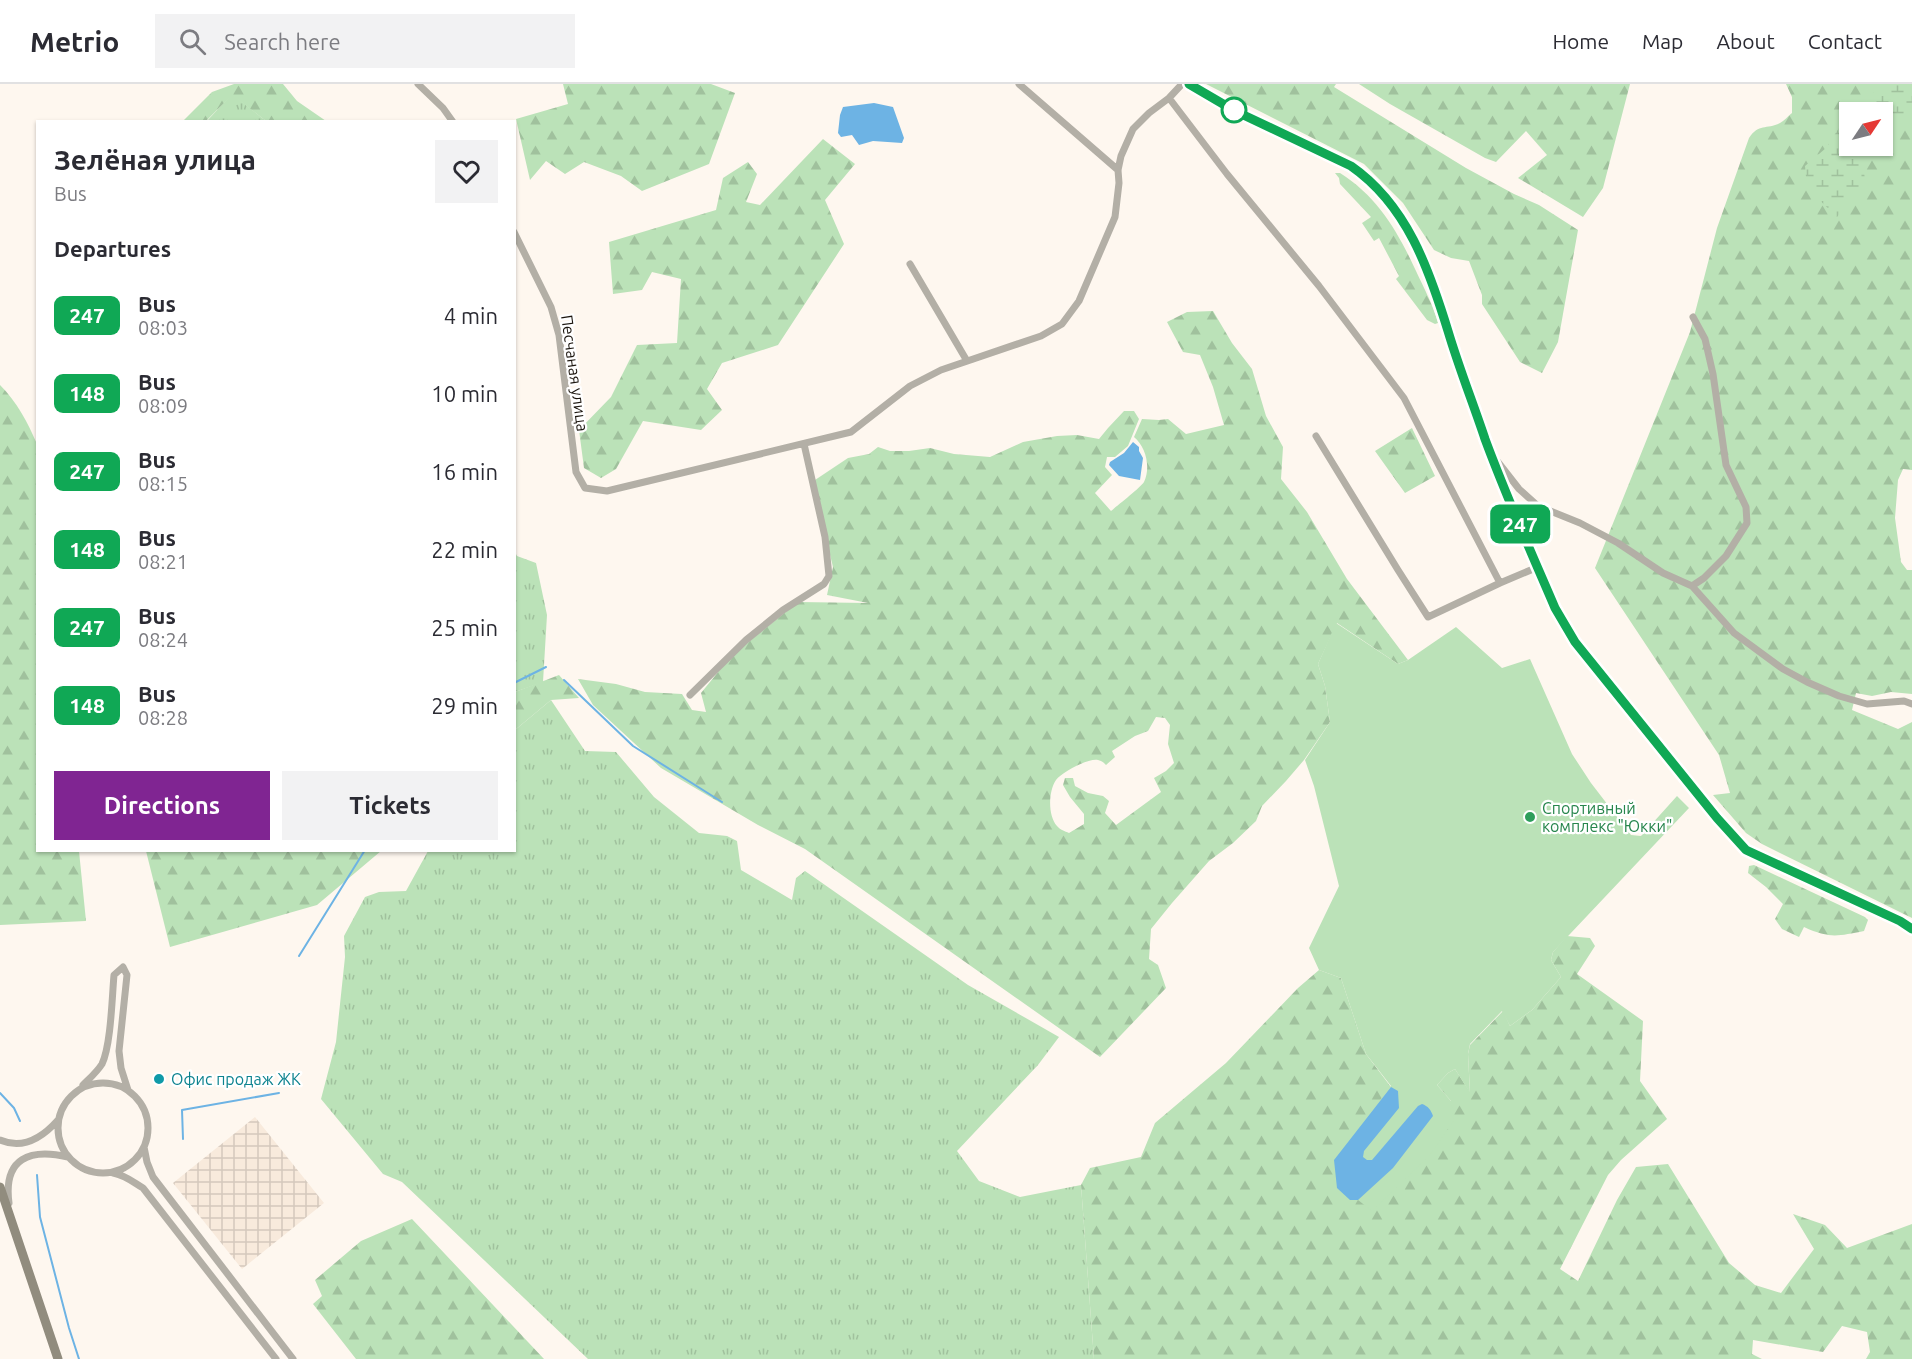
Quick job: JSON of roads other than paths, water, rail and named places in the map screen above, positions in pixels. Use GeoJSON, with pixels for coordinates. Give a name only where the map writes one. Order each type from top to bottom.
{"type":"FeatureCollection","features":[{"type":"Feature","properties":{"kind":"main road"},"geometry":{"type":"LineString","coordinates":[[1189,84],[1235,111],[1351,166],[1364,175],[1397,212],[1421,257],[1435,291],[1491,455],[1555,608],[1575,642],[1717,818],[1746,850],[1900,921],[1912,929]]}},
{"type":"Feature","properties":{"kind":"main road"},"geometry":{"type":"LineString","coordinates":[[0,1187],[58,1359]]}},
{"type":"Feature","properties":{"kind":"street"},"geometry":{"type":"LineString","coordinates":[[418,84],[443,108],[452,120]]}},
{"type":"Feature","properties":{"kind":"street"},"geometry":{"type":"LineString","coordinates":[[1019,84],[1118,170]]}},
{"type":"Feature","properties":{"kind":"street"},"geometry":{"type":"LineString","coordinates":[[690,695],[746,640],[783,610],[824,584],[829,576],[825,537],[804,444],[850,432],[910,386],[941,370],[1041,336],[1062,324],[1079,301],[1115,217],[1119,183],[1118,170],[1121,156],[1133,129],[1182,84]]}},
{"type":"Feature","properties":{"kind":"street"},"geometry":{"type":"LineString","coordinates":[[1169,98],[1227,174],[1319,286],[1404,398],[1500,583]]}},
{"type":"Feature","properties":{"kind":"street","name":"Песчаная улица"},"geometry":{"type":"LineString","coordinates":[[516,236],[551,307],[559,335],[576,472],[585,488],[608,491],[804,444]]}},
{"type":"Feature","properties":{"kind":"street"},"geometry":{"type":"LineString","coordinates":[[910,264],[967,361]]}},
{"type":"Feature","properties":{"kind":"street"},"geometry":{"type":"LineString","coordinates":[[1692,586],[1704,578],[1726,556],[1747,523],[1746,507],[1726,465],[1713,374],[1705,339],[1693,317]]}},
{"type":"Feature","properties":{"kind":"street"},"geometry":{"type":"LineString","coordinates":[[1317,436],[1428,617],[1538,567]]}},
{"type":"Feature","properties":{"kind":"street"},"geometry":{"type":"LineString","coordinates":[[1491,455],[1519,489],[1538,506],[1580,523],[1618,543],[1663,573],[1692,586],[1734,633],[1783,669],[1839,696],[1867,704],[1904,701],[1912,704]]}},
{"type":"Feature","properties":{"kind":"street"},"geometry":{"type":"LineString","coordinates":[[128,1090],[121,1068],[119,1051],[127,975],[123,967],[114,975],[106,1050],[102,1062],[96,1073],[69,1097],[62,1108],[58,1120],[58,1133],[62,1146],[68,1157],[80,1167],[93,1172],[120,1174],[143,1188],[276,1359]]}},
{"type":"Feature","properties":{"kind":"street"},"geometry":{"type":"LineString","coordinates":[[79,1089],[104,1082],[117,1084],[138,1098],[145,1109],[148,1135],[144,1147],[135,1160],[123,1169],[108,1173]]}},
{"type":"Feature","properties":{"kind":"street"},"geometry":{"type":"LineString","coordinates":[[0,1140],[19,1144],[31,1141],[46,1133],[58,1120]]}},
{"type":"Feature","properties":{"kind":"street"},"geometry":{"type":"LineString","coordinates":[[144,1147],[153,1177],[293,1359]]}},
{"type":"Feature","properties":{"kind":"street"},"geometry":{"type":"LineString","coordinates":[[11,1220],[8,1181],[19,1162],[38,1153],[68,1157]]}},
{"type":"Feature","properties":{"kind":"water"},"geometry":{"type":"Polygon","coordinates":[[[874,103],[893,107],[904,138],[902,143],[873,141],[859,145],[852,135],[841,137],[838,133],[843,107],[874,103]]]}},
{"type":"Feature","properties":{"kind":"water"},"geometry":{"type":"Polygon","coordinates":[[[1133,442],[1139,447],[1143,458],[1140,480],[1119,476],[1109,465],[1133,442]]]}},
{"type":"Feature","properties":{"kind":"water"},"geometry":{"type":"Polygon","coordinates":[[[1391,1087],[1398,1091],[1399,1108],[1364,1151],[1363,1157],[1367,1160],[1372,1160],[1418,1106],[1422,1104],[1426,1106],[1433,1116],[1393,1168],[1358,1200],[1350,1200],[1337,1188],[1334,1160],[1391,1087]]]}},
{"type":"Feature","properties":{"kind":"waterway"},"geometry":{"type":"LineString","coordinates":[[516,682],[546,667]]}},
{"type":"Feature","properties":{"kind":"waterway"},"geometry":{"type":"LineString","coordinates":[[564,680],[633,746],[722,802]]}},
{"type":"Feature","properties":{"kind":"waterway"},"geometry":{"type":"LineString","coordinates":[[299,956],[364,852]]}},
{"type":"Feature","properties":{"kind":"waterway"},"geometry":{"type":"LineString","coordinates":[[0,1093],[14,1108],[20,1121]]}},
{"type":"Feature","properties":{"kind":"waterway"},"geometry":{"type":"LineString","coordinates":[[183,1139],[182,1110],[279,1093]]}},
{"type":"Feature","properties":{"kind":"waterway"},"geometry":{"type":"LineString","coordinates":[[37,1175],[40,1217],[79,1359]]}},
{"type":"Feature","properties":{"kind":"place","name":"Спортивный комплекс \"Юкки\""},"geometry":{"type":"Point","coordinates":[1530,817]}},
{"type":"Feature","properties":{"kind":"place","name":"Офис продаж ЖК"},"geometry":{"type":"Point","coordinates":[159,1079]}}]}
